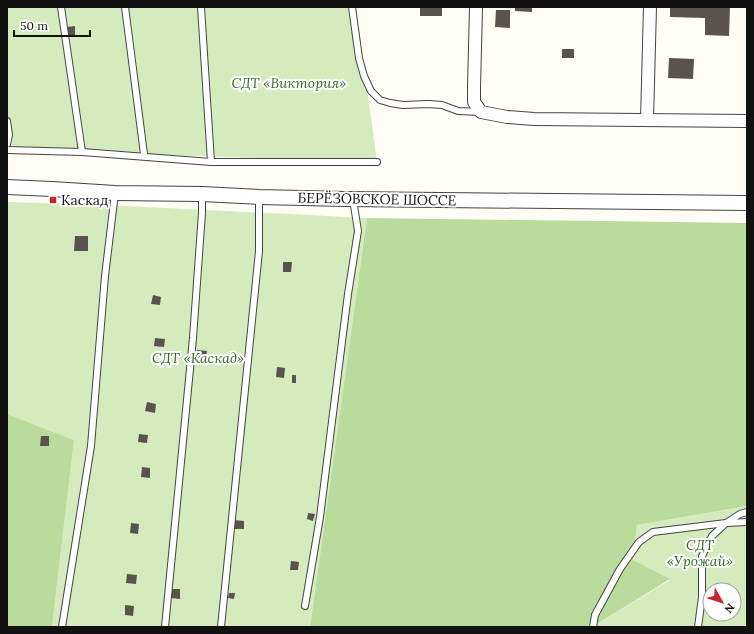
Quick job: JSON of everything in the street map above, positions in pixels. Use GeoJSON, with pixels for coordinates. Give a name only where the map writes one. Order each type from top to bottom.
{"type":"FeatureCollection","features":[{"type":"Feature","properties":{"kind":"street"},"geometry":{"type":"LineString","coordinates":[[476,7],[474,102],[481,112],[507,117],[534,119],[747,121]]}},
{"type":"Feature","properties":{"kind":"street"},"geometry":{"type":"LineString","coordinates":[[647,120],[650,7]]}},
{"type":"Feature","properties":{"kind":"street","name":"БЕРЁЗОВСКОЕ ШОССЕ"},"geometry":{"type":"LineString","coordinates":[[7,186],[115,193],[202,194],[353,200],[747,203]]}},
{"type":"Feature","properties":{"kind":"lane"},"geometry":{"type":"LineString","coordinates":[[61,7],[82,152]]}},
{"type":"Feature","properties":{"kind":"lane"},"geometry":{"type":"LineString","coordinates":[[125,7],[144,154]]}},
{"type":"Feature","properties":{"kind":"lane"},"geometry":{"type":"LineString","coordinates":[[202,7],[211,162]]}},
{"type":"Feature","properties":{"kind":"lane"},"geometry":{"type":"LineString","coordinates":[[352,7],[359,58],[364,76],[371,92],[380,100],[390,104],[442,105],[458,110],[481,112]]}},
{"type":"Feature","properties":{"kind":"lane"},"geometry":{"type":"LineString","coordinates":[[7,121],[9,135],[7,144]]}},
{"type":"Feature","properties":{"kind":"lane"},"geometry":{"type":"LineString","coordinates":[[7,150],[82,152],[211,162],[377,162]]}},
{"type":"Feature","properties":{"kind":"lane"},"geometry":{"type":"LineString","coordinates":[[62,627],[90,446],[115,193]]}},
{"type":"Feature","properties":{"kind":"lane"},"geometry":{"type":"LineString","coordinates":[[165,627],[193,338],[202,194]]}},
{"type":"Feature","properties":{"kind":"lane"},"geometry":{"type":"LineString","coordinates":[[221,627],[259,251],[259,197]]}},
{"type":"Feature","properties":{"kind":"lane"},"geometry":{"type":"LineString","coordinates":[[305,606],[320,517],[348,294],[358,231],[353,200]]}},
{"type":"Feature","properties":{"kind":"lane"},"geometry":{"type":"LineString","coordinates":[[698,627],[702,597],[702,556],[712,536],[726,523],[740,514],[747,512]]}},
{"type":"Feature","properties":{"kind":"lane"},"geometry":{"type":"LineString","coordinates":[[592,627],[595,615],[620,569],[639,542],[653,532],[726,523],[747,522]]}},
{"type":"Feature","properties":{"kind":"green space","name":"СДТ «Виктория»"},"geometry":{"type":"Polygon","coordinates":[[[7,7],[356,7],[377,162],[7,150],[7,7]]]}},
{"type":"Feature","properties":{"kind":"green space","name":"СДТ «Каскад»"},"geometry":{"type":"Polygon","coordinates":[[[7,202],[106,205],[367,218],[310,627],[52,627],[74,440],[7,414],[7,202]]]}},
{"type":"Feature","properties":{"kind":"green space"},"geometry":{"type":"Polygon","coordinates":[[[367,218],[747,223],[747,506],[637,525],[633,560],[670,579],[592,627],[310,627],[367,218]]]}},
{"type":"Feature","properties":{"kind":"green space"},"geometry":{"type":"Polygon","coordinates":[[[7,414],[74,440],[52,627],[7,627],[7,414]]]}},
{"type":"Feature","properties":{"kind":"green space","name":"СДТ «Урожай»"},"geometry":{"type":"Polygon","coordinates":[[[747,506],[747,627],[592,627],[670,580],[633,560],[637,525],[747,506]]]}},
{"type":"Feature","properties":{"kind":"building"},"geometry":{"type":"Polygon","coordinates":[[[420,7],[442,7],[442,16],[420,16],[420,7]]]}},
{"type":"Feature","properties":{"kind":"building"},"geometry":{"type":"Polygon","coordinates":[[[515,7],[532,7],[532,12],[515,11],[515,7]]]}},
{"type":"Feature","properties":{"kind":"building"},"geometry":{"type":"Polygon","coordinates":[[[670,7],[730,7],[729,36],[705,35],[705,18],[670,17],[670,7]]]}},
{"type":"Feature","properties":{"kind":"building"},"geometry":{"type":"Polygon","coordinates":[[[496,10],[510,10],[510,28],[495,27],[496,10]]]}},
{"type":"Feature","properties":{"kind":"building"},"geometry":{"type":"Polygon","coordinates":[[[75,26],[75,36],[67,36],[67,27],[75,26]]]}},
{"type":"Feature","properties":{"kind":"building"},"geometry":{"type":"Polygon","coordinates":[[[562,49],[574,49],[574,58],[562,58],[562,49]]]}},
{"type":"Feature","properties":{"kind":"building"},"geometry":{"type":"Polygon","coordinates":[[[669,58],[694,59],[693,79],[668,78],[669,58]]]}},
{"type":"Feature","properties":{"kind":"building"},"geometry":{"type":"Polygon","coordinates":[[[75,236],[88,236],[88,251],[74,251],[75,236]]]}},
{"type":"Feature","properties":{"kind":"building"},"geometry":{"type":"Polygon","coordinates":[[[283,262],[292,262],[291,272],[283,272],[283,262]]]}},
{"type":"Feature","properties":{"kind":"building"},"geometry":{"type":"Polygon","coordinates":[[[153,295],[161,297],[160,305],[151,304],[153,295]]]}},
{"type":"Feature","properties":{"kind":"building"},"geometry":{"type":"Polygon","coordinates":[[[155,338],[165,339],[164,347],[154,346],[155,338]]]}},
{"type":"Feature","properties":{"kind":"building"},"geometry":{"type":"Polygon","coordinates":[[[197,350],[207,351],[206,359],[196,358],[197,350]]]}},
{"type":"Feature","properties":{"kind":"building"},"geometry":{"type":"Polygon","coordinates":[[[277,367],[285,368],[284,378],[276,377],[277,367]]]}},
{"type":"Feature","properties":{"kind":"building"},"geometry":{"type":"Polygon","coordinates":[[[292,375],[296,375],[296,383],[292,383],[292,375]]]}},
{"type":"Feature","properties":{"kind":"building"},"geometry":{"type":"Polygon","coordinates":[[[147,402],[156,404],[155,413],[145,411],[147,402]]]}},
{"type":"Feature","properties":{"kind":"building"},"geometry":{"type":"Polygon","coordinates":[[[139,434],[148,435],[147,443],[138,442],[139,434]]]}},
{"type":"Feature","properties":{"kind":"building"},"geometry":{"type":"Polygon","coordinates":[[[41,436],[49,436],[49,446],[40,446],[41,436]]]}},
{"type":"Feature","properties":{"kind":"building"},"geometry":{"type":"Polygon","coordinates":[[[142,467],[150,468],[150,478],[141,477],[142,467]]]}},
{"type":"Feature","properties":{"kind":"building"},"geometry":{"type":"Polygon","coordinates":[[[308,513],[315,514],[313,521],[307,519],[308,513]]]}},
{"type":"Feature","properties":{"kind":"building"},"geometry":{"type":"Polygon","coordinates":[[[234,520],[244,521],[244,529],[234,529],[234,520]]]}},
{"type":"Feature","properties":{"kind":"building"},"geometry":{"type":"Polygon","coordinates":[[[131,523],[139,524],[138,534],[130,533],[131,523]]]}},
{"type":"Feature","properties":{"kind":"building"},"geometry":{"type":"Polygon","coordinates":[[[291,561],[299,562],[298,570],[290,570],[291,561]]]}},
{"type":"Feature","properties":{"kind":"building"},"geometry":{"type":"Polygon","coordinates":[[[127,574],[137,575],[136,584],[126,583],[127,574]]]}},
{"type":"Feature","properties":{"kind":"building"},"geometry":{"type":"Polygon","coordinates":[[[172,589],[180,589],[180,599],[171,598],[172,589]]]}},
{"type":"Feature","properties":{"kind":"building"},"geometry":{"type":"Polygon","coordinates":[[[229,593],[235,593],[234,599],[228,598],[229,593]]]}},
{"type":"Feature","properties":{"kind":"building"},"geometry":{"type":"Polygon","coordinates":[[[125,605],[134,606],[133,616],[125,615],[125,605]]]}},
{"type":"Feature","properties":{"kind":"place","name":"Каскад"},"geometry":{"type":"Point","coordinates":[53,200]}}]}
